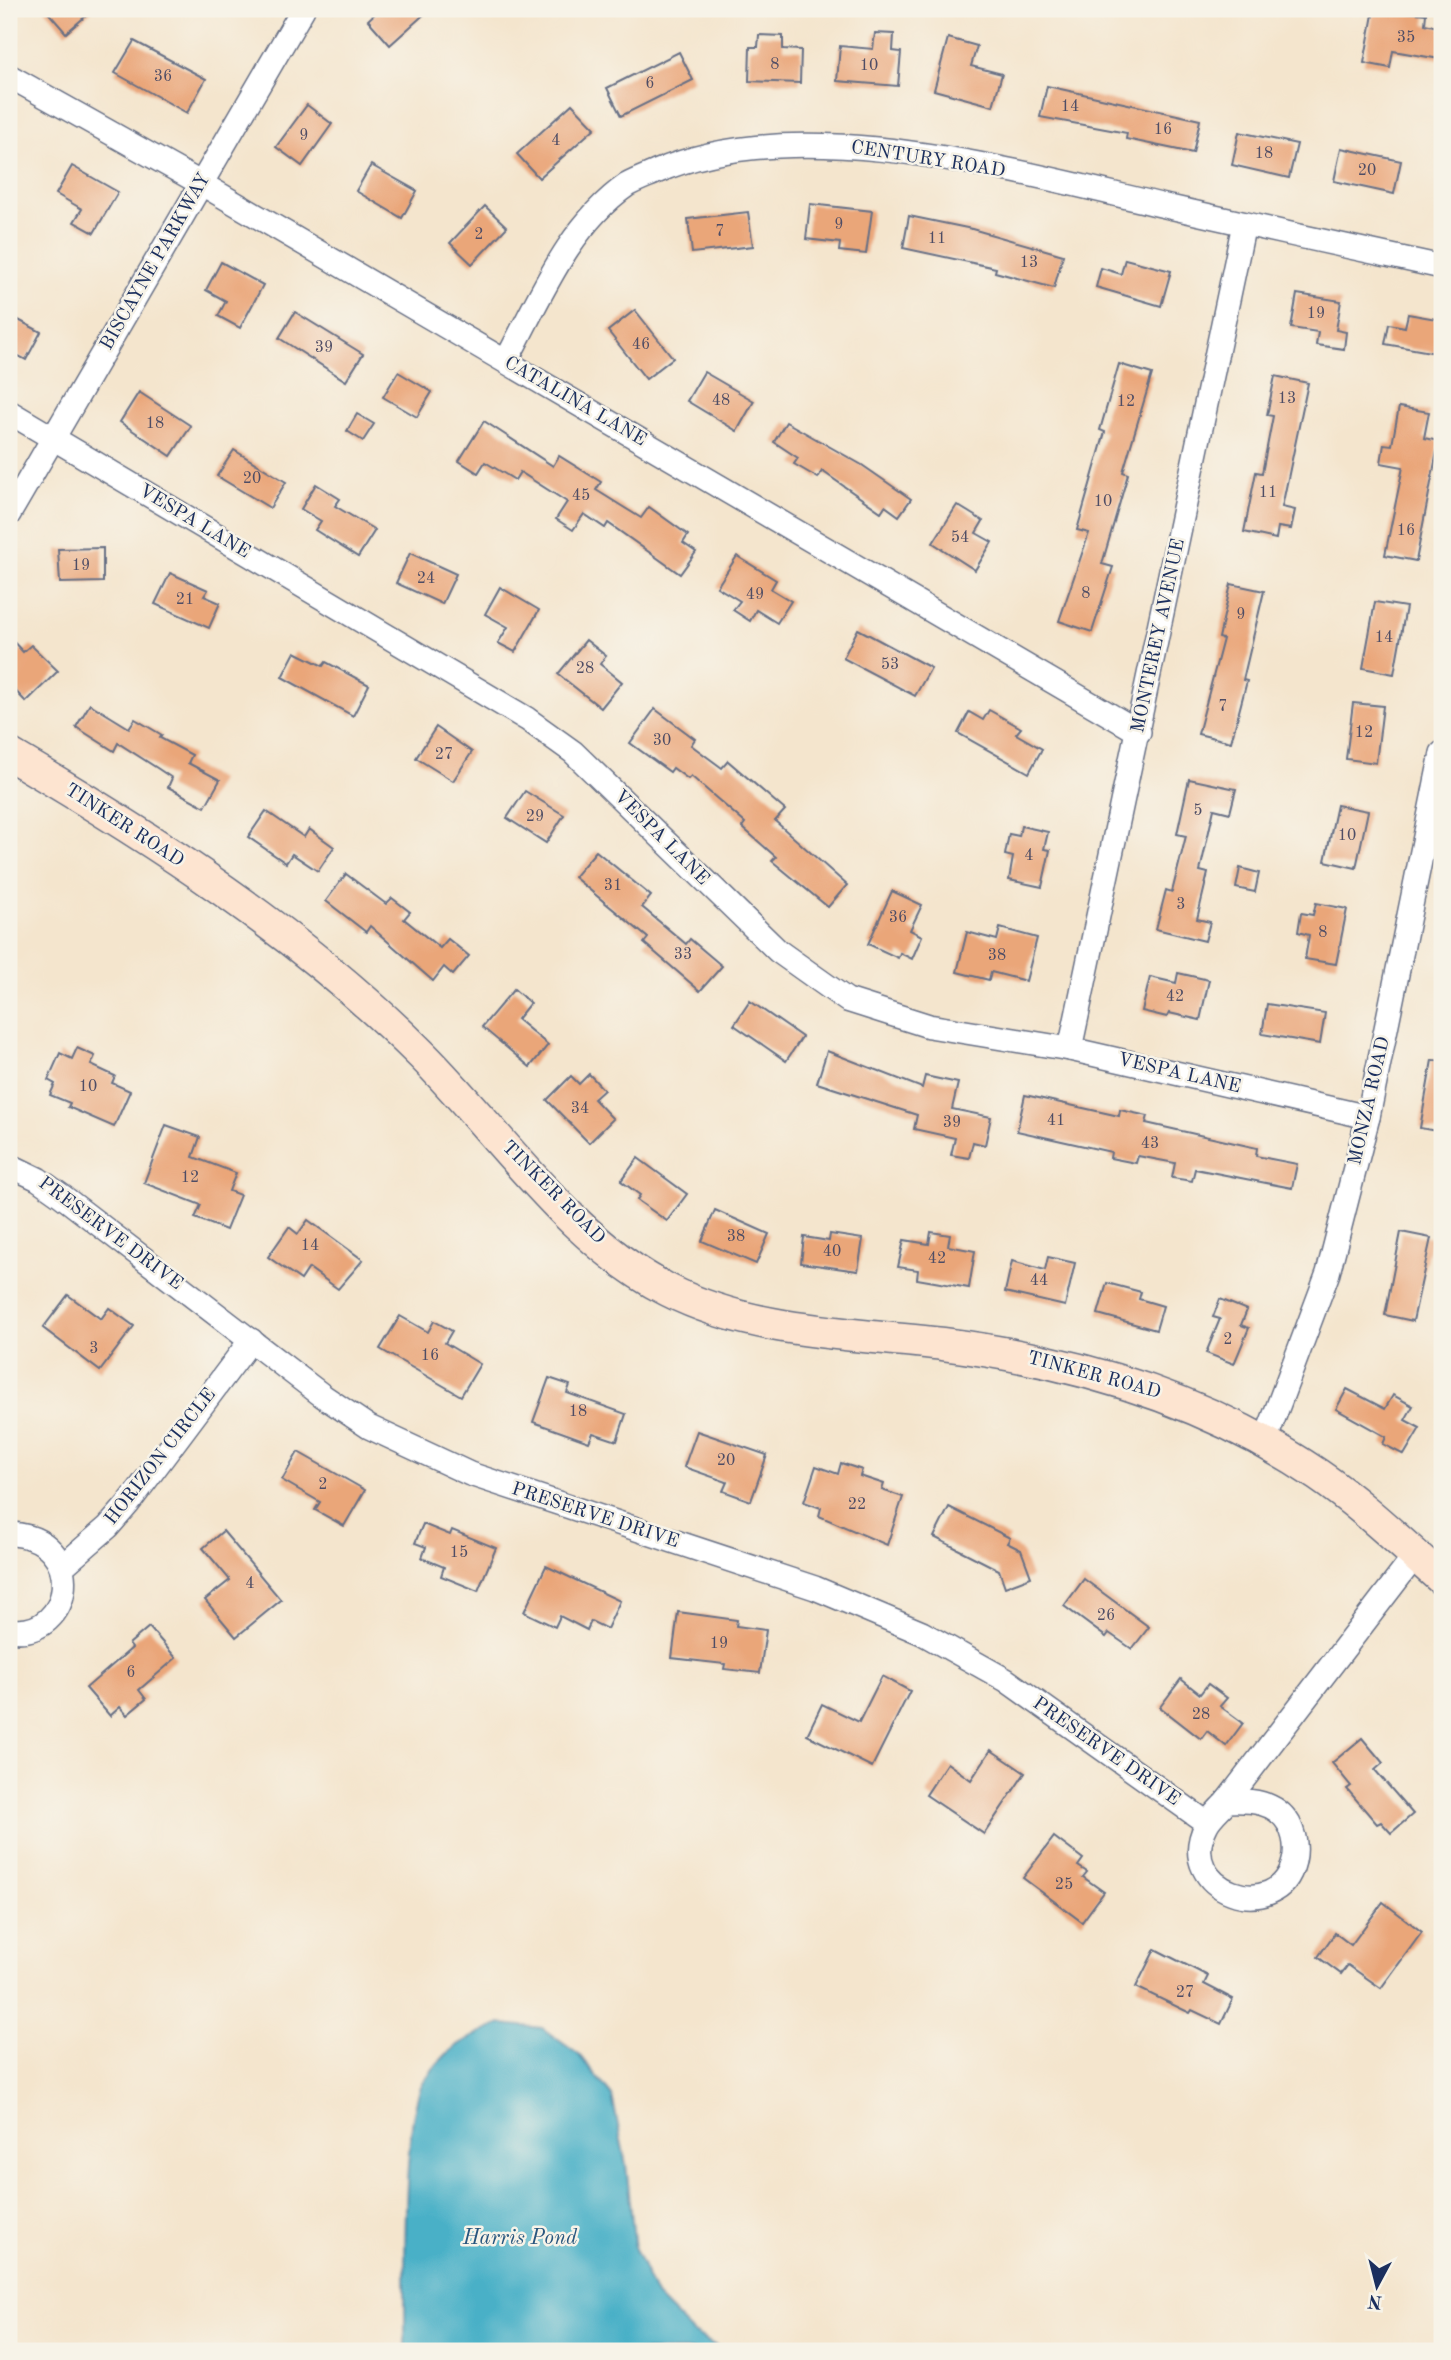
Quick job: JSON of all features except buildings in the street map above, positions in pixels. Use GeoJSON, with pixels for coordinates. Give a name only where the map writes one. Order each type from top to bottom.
{"type":"FeatureCollection","features":[{"type":"Feature","properties":{"kind":"street","name":"BISCAYNE PARKWAY"},"geometry":{"type":"LineString","coordinates":[[9,514],[303,9]]}},
{"type":"Feature","properties":{"kind":"street","name":"CATALINA LANE"},"geometry":{"type":"LineString","coordinates":[[9,76],[202,184],[1139,732]]}},
{"type":"Feature","properties":{"kind":"street","name":"CENTURY ROAD"},"geometry":{"type":"LineString","coordinates":[[506,361],[556,267],[586,221],[628,184],[679,162],[734,150],[790,145],[874,149],[1007,172],[1442,267]]}},
{"type":"Feature","properties":{"kind":"street","name":"MONTEREY AVENUE"},"geometry":{"type":"LineString","coordinates":[[1070,1049],[1244,224]]}},
{"type":"Feature","properties":{"kind":"street","name":"VESPA LANE"},"geometry":{"type":"LineString","coordinates":[[9,412],[527,719],[573,752],[778,951],[847,1000],[929,1026],[1070,1049],[1368,1117]]}},
{"type":"Feature","properties":{"kind":"street","name":"MONZA ROAD"},"geometry":{"type":"LineString","coordinates":[[1265,1441],[1328,1273],[1368,1117],[1442,753]]}},
{"type":"Feature","properties":{"kind":"street","name":"TINKER ROAD"},"geometry":{"type":"LineString","coordinates":[[9,754],[157,846],[296,944],[422,1056],[576,1222],[620,1259],[668,1290],[721,1311],[776,1324],[944,1344],[1081,1369],[1187,1403],[1265,1441],[1343,1493],[1442,1579]]}},
{"type":"Feature","properties":{"kind":"street","name":"PRESERVE DRIVE"},"geometry":{"type":"LineString","coordinates":[[9,1165],[38,1179],[62,1196],[323,1396],[369,1427],[470,1475],[815,1588],[922,1633],[1006,1681],[1207,1823]]}},
{"type":"Feature","properties":{"kind":"street","name":"HORIZON CIRCLE"},"geometry":{"type":"LineString","coordinates":[[62,1567],[108,1527],[128,1504],[251,1340]]}},
{"type":"Feature","properties":{"kind":"street"},"geometry":{"type":"LineString","coordinates":[[9,1534],[26,1535],[42,1541],[54,1552],[62,1567],[65,1582],[55,1611],[30,1629],[9,1630]]}},
{"type":"Feature","properties":{"kind":"street"},"geometry":{"type":"LineString","coordinates":[[1227,1801],[1262,1803],[1287,1821],[1294,1836],[1296,1852],[1292,1867],[1284,1880],[1272,1890],[1249,1896],[1226,1891],[1213,1882],[1204,1869],[1200,1854],[1201,1838],[1207,1823],[1227,1801],[1415,1556]]}},
{"type":"Feature","properties":{"kind":"water","name":"Harris Pond"},"geometry":{"type":"Polygon","coordinates":[[[501,2024],[542,2028],[579,2055],[612,2096],[626,2165],[635,2249],[656,2296],[694,2334],[725,2351],[405,2351],[408,2167],[417,2100],[425,2080],[441,2059],[458,2045],[501,2024]]]}}]}
